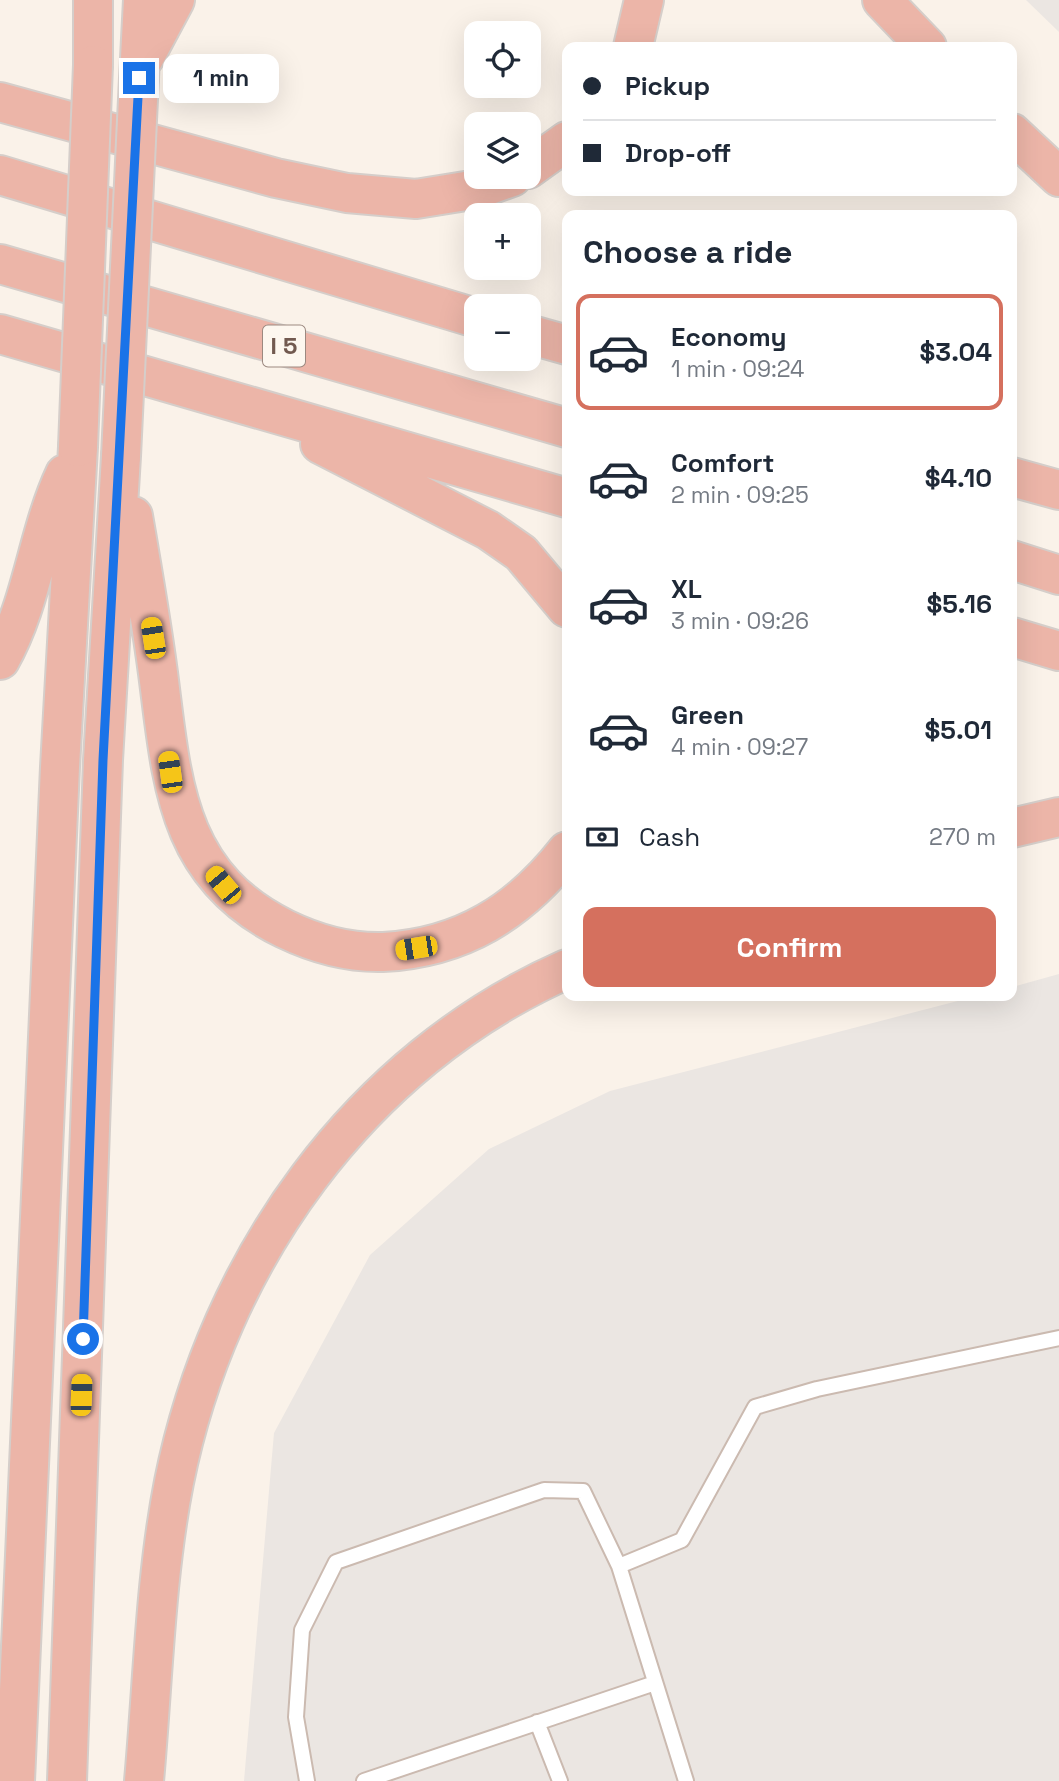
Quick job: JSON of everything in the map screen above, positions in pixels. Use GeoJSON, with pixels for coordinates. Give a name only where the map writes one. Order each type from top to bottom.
{"type":"FeatureCollection","features":[{"type":"Feature","properties":{"kind":"highway"},"geometry":{"type":"LineString","coordinates":[[15,1781],[60,781],[78,447],[93,65],[93,0]]}},
{"type":"Feature","properties":{"kind":"highway"},"geometry":{"type":"LineString","coordinates":[[67,1781],[103,760],[121,456],[142,0]]}},
{"type":"Feature","properties":{"kind":"highway"},"geometry":{"type":"LineString","coordinates":[[140,72],[175,0]]}},
{"type":"Feature","properties":{"kind":"highway"},"geometry":{"type":"LineString","coordinates":[[634,42],[644,0]]}},
{"type":"Feature","properties":{"kind":"highway"},"geometry":{"type":"LineString","coordinates":[[882,0],[922,42]]}},
{"type":"Feature","properties":{"kind":"highway"},"geometry":{"type":"LineString","coordinates":[[904,0],[936,42]]}},
{"type":"Feature","properties":{"kind":"highway"},"geometry":{"type":"LineString","coordinates":[[0,102],[276,178],[359,195],[416,199],[447,196],[471,189]]}},
{"type":"Feature","properties":{"kind":"highway"},"geometry":{"type":"LineString","coordinates":[[1017,138],[1059,177]]}},
{"type":"Feature","properties":{"kind":"highway"},"geometry":{"type":"LineString","coordinates":[[541,160],[562,145]]}},
{"type":"Feature","properties":{"kind":"highway"},"geometry":{"type":"LineString","coordinates":[[0,175],[464,314]]}},
{"type":"Feature","properties":{"kind":"highway","name":"I 5"},"geometry":{"type":"LineString","coordinates":[[0,264],[562,427]]}},
{"type":"Feature","properties":{"kind":"highway"},"geometry":{"type":"LineString","coordinates":[[4,336],[562,497]]}},
{"type":"Feature","properties":{"kind":"highway"},"geometry":{"type":"LineString","coordinates":[[541,338],[562,344]]}},
{"type":"Feature","properties":{"kind":"highway"},"geometry":{"type":"LineString","coordinates":[[257,411],[488,530],[521,553],[562,602]]}},
{"type":"Feature","properties":{"kind":"highway"},"geometry":{"type":"LineString","coordinates":[[0,660],[14,635],[48,518],[78,447]]}},
{"type":"Feature","properties":{"kind":"highway"},"geometry":{"type":"LineString","coordinates":[[121,456],[145,586],[174,790],[195,846],[213,872],[236,897],[270,921],[308,940],[359,951],[396,951],[450,939],[498,917],[537,887],[562,857]]}},
{"type":"Feature","properties":{"kind":"highway"},"geometry":{"type":"LineString","coordinates":[[1017,478],[1059,490]]}},
{"type":"Feature","properties":{"kind":"highway"},"geometry":{"type":"LineString","coordinates":[[1017,562],[1059,575]]}},
{"type":"Feature","properties":{"kind":"highway"},"geometry":{"type":"LineString","coordinates":[[1017,638],[1059,651]]}},
{"type":"Feature","properties":{"kind":"highway"},"geometry":{"type":"LineString","coordinates":[[1017,827],[1059,817]]}},
{"type":"Feature","properties":{"kind":"highway"},"geometry":{"type":"LineString","coordinates":[[144,1781],[165,1533],[174,1481],[187,1426],[211,1355],[252,1269],[310,1173],[346,1129],[391,1083],[486,1012],[562,972]]}},
{"type":"Feature","properties":{"kind":"lane"},"geometry":{"type":"LineString","coordinates":[[619,1566],[682,1540],[755,1407],[817,1389],[1059,1338]]}},
{"type":"Feature","properties":{"kind":"lane"},"geometry":{"type":"LineString","coordinates":[[307,1781],[296,1717],[302,1630],[336,1562],[544,1490],[583,1491],[619,1566],[686,1781]]}},
{"type":"Feature","properties":{"kind":"lane"},"geometry":{"type":"LineString","coordinates":[[364,1781],[656,1683]]}},
{"type":"Feature","properties":{"kind":"lane"},"geometry":{"type":"LineString","coordinates":[[537,1722],[560,1781]]}},
{"type":"Feature","properties":{"kind":"shaded area"},"geometry":{"type":"Polygon","coordinates":[[[1026,0],[1059,0],[1059,32],[1026,0]]]}},
{"type":"Feature","properties":{"kind":"shaded area"},"geometry":{"type":"Polygon","coordinates":[[[1059,974],[1059,1781],[244,1781],[274,1433],[370,1255],[489,1149],[610,1091],[958,1001],[1017,1001],[1017,986],[1059,974]]]}},
{"type":"Feature","properties":{"kind":"route"},"geometry":{"type":"LineString","coordinates":[[83,1339],[103,760],[139,78]]}}]}
